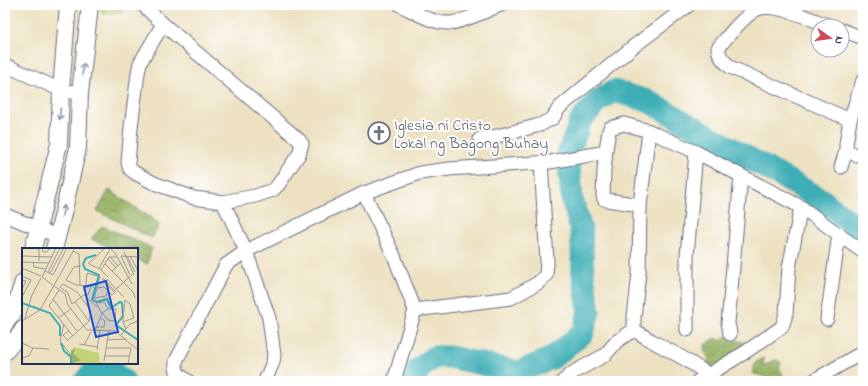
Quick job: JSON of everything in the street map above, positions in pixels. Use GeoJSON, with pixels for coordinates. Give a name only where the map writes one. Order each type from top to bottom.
{"type":"FeatureCollection","features":[{"type":"Feature","properties":{"kind":"street"},"geometry":{"type":"LineString","coordinates":[[33,248],[59,144],[61,90],[68,5]]}},
{"type":"Feature","properties":{"kind":"street"},"geometry":{"type":"LineString","coordinates":[[5,215],[38,229],[55,243],[78,148],[80,93],[90,5]]}},
{"type":"Feature","properties":{"kind":"street"},"geometry":{"type":"LineString","coordinates":[[143,5],[163,24],[296,137],[302,144],[299,154],[273,190],[255,196],[223,202],[194,198],[154,184],[130,169],[128,163],[131,127],[140,64],[163,24]]}},
{"type":"Feature","properties":{"kind":"street"},"geometry":{"type":"LineString","coordinates":[[400,5],[429,19],[450,23],[466,19],[501,5]]}},
{"type":"Feature","properties":{"kind":"street"},"geometry":{"type":"LineString","coordinates":[[480,139],[536,126],[553,118],[559,108],[577,93],[634,46],[689,5]]}},
{"type":"Feature","properties":{"kind":"street"},"geometry":{"type":"LineString","coordinates":[[810,19],[779,8],[766,7],[757,9],[744,19],[718,48],[721,59],[730,67],[850,120]]}},
{"type":"Feature","properties":{"kind":"street"},"geometry":{"type":"LineString","coordinates":[[850,33],[863,38]]}},
{"type":"Feature","properties":{"kind":"street"},"geometry":{"type":"LineString","coordinates":[[5,65],[61,90],[80,93]]}},
{"type":"Feature","properties":{"kind":"street"},"geometry":{"type":"LineString","coordinates":[[841,167],[846,151],[850,120],[863,80]]}},
{"type":"Feature","properties":{"kind":"street"},"geometry":{"type":"LineString","coordinates":[[640,205],[604,199],[604,151],[610,128],[624,124],[649,131],[696,152],[801,207],[863,252]]}},
{"type":"Feature","properties":{"kind":"street"},"geometry":{"type":"LineString","coordinates":[[634,330],[639,273],[640,205],[649,131]]}},
{"type":"Feature","properties":{"kind":"street"},"geometry":{"type":"LineString","coordinates":[[188,381],[177,372],[176,361],[226,265],[246,250],[364,193],[420,173],[449,169],[545,162],[604,151]]}},
{"type":"Feature","properties":{"kind":"street"},"geometry":{"type":"LineString","coordinates":[[846,151],[863,157]]}},
{"type":"Feature","properties":{"kind":"street"},"geometry":{"type":"LineString","coordinates":[[687,330],[688,256],[696,152]]}},
{"type":"Feature","properties":{"kind":"street"},"geometry":{"type":"LineString","coordinates":[[415,310],[511,298],[538,283],[546,275],[545,162]]}},
{"type":"Feature","properties":{"kind":"street"},"geometry":{"type":"LineString","coordinates":[[730,334],[728,323],[741,176]]}},
{"type":"Feature","properties":{"kind":"street"},"geometry":{"type":"LineString","coordinates":[[364,193],[394,256],[415,310],[394,381]]}},
{"type":"Feature","properties":{"kind":"street"},"geometry":{"type":"LineString","coordinates":[[223,202],[246,250],[269,318],[274,355],[273,362],[265,381]]}},
{"type":"Feature","properties":{"kind":"street"},"geometry":{"type":"LineString","coordinates":[[634,330],[683,358],[703,378],[744,353],[782,327],[786,314],[789,268],[801,207]]}},
{"type":"Feature","properties":{"kind":"street"},"geometry":{"type":"LineString","coordinates":[[827,319],[839,234]]}},
{"type":"Feature","properties":{"kind":"street"},"geometry":{"type":"LineString","coordinates":[[5,324],[14,311],[22,285]]}},
{"type":"Feature","properties":{"kind":"street"},"geometry":{"type":"LineString","coordinates":[[564,381],[574,372],[605,355],[617,341],[634,330]]}},
{"type":"Feature","properties":{"kind":"street"},"geometry":{"type":"LineString","coordinates":[[5,352],[22,331]]}},
{"type":"Feature","properties":{"kind":"street"},"geometry":{"type":"LineString","coordinates":[[813,381],[863,352]]}},
{"type":"Feature","properties":{"kind":"green space"},"geometry":{"type":"Polygon","coordinates":[[[100,5],[123,5],[121,12],[102,14],[100,5]]]}},
{"type":"Feature","properties":{"kind":"green space"},"geometry":{"type":"Polygon","coordinates":[[[109,190],[160,224],[152,238],[97,211],[109,190]]]}},
{"type":"Feature","properties":{"kind":"green space"},"geometry":{"type":"Polygon","coordinates":[[[102,226],[152,248],[147,264],[138,260],[138,248],[112,248],[91,239],[102,226]]]}},
{"type":"Feature","properties":{"kind":"green space"},"geometry":{"type":"Polygon","coordinates":[[[726,336],[734,342],[735,340],[753,345],[726,369],[706,365],[709,359],[704,350],[706,344],[716,338],[721,341],[726,336]]]}},
{"type":"Feature","properties":{"kind":"green space"},"geometry":{"type":"Polygon","coordinates":[[[764,358],[763,366],[776,360],[781,362],[779,368],[783,375],[779,379],[773,379],[752,373],[755,363],[764,358]]]}},
{"type":"Feature","properties":{"kind":"waterway"},"geometry":{"type":"LineString","coordinates":[[415,381],[418,370],[434,357],[450,357],[519,372],[552,358],[583,333],[589,311],[583,274],[581,229],[572,199],[568,154],[581,120],[598,101],[614,91],[648,101],[821,199],[863,232]]}},
{"type":"Feature","properties":{"kind":"waterway"},"geometry":{"type":"LineString","coordinates":[[85,381],[90,375],[110,370],[124,381]]}},
{"type":"Feature","properties":{"kind":"place","name":"Iglesia ni Cristo Lokal ng Bagong Buhay"},"geometry":{"type":"Point","coordinates":[379,133]}}]}
